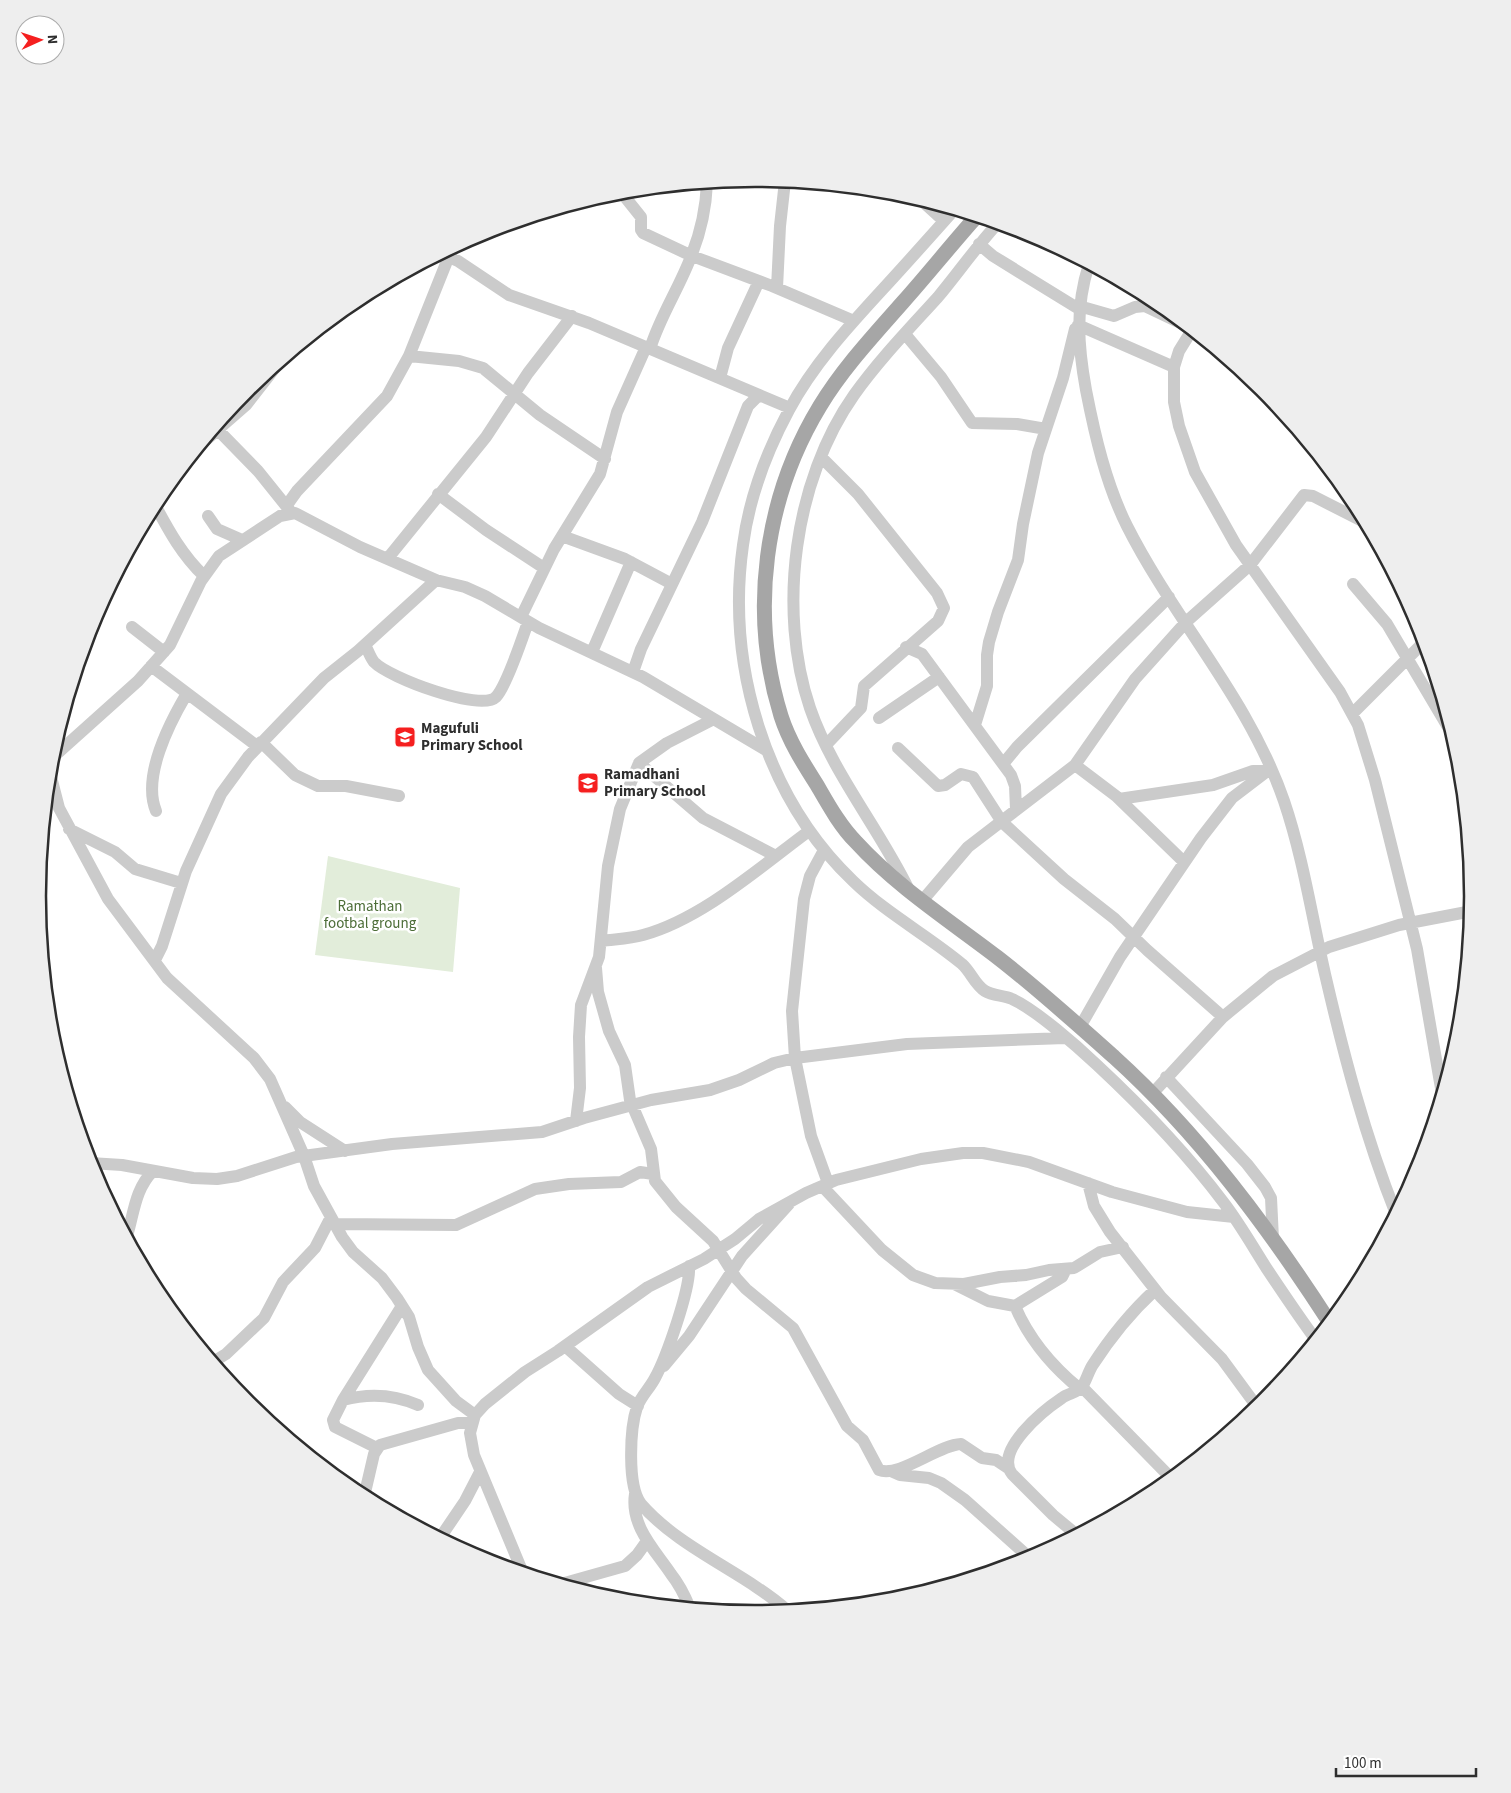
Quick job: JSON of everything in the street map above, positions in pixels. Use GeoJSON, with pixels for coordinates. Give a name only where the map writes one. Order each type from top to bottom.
{"type":"FeatureCollection","features":[{"type":"Feature","properties":{"kind":"main road"},"geometry":{"type":"LineString","coordinates":[[972,222],[868,341],[821,404],[798,448],[779,499],[768,539],[765,579],[767,647],[782,717],[796,751],[848,833],[882,868],[922,901],[998,958],[1080,1027],[1152,1094],[1234,1185],[1326,1317]]}},
{"type":"Feature","properties":{"kind":"street"},"geometry":{"type":"LineString","coordinates":[[777,288],[784,188]]}},
{"type":"Feature","properties":{"kind":"street"},"geometry":{"type":"LineString","coordinates":[[365,645],[374,662],[411,684],[476,701],[496,698],[502,687],[524,619],[544,568],[590,492],[605,459],[617,412],[692,256],[700,232],[706,189]]}},
{"type":"Feature","properties":{"kind":"street"},"geometry":{"type":"LineString","coordinates":[[627,199],[641,217],[641,230],[692,256],[777,288],[854,321]]}},
{"type":"Feature","properties":{"kind":"street"},"geometry":{"type":"LineString","coordinates":[[931,209],[944,221]]}},
{"type":"Feature","properties":{"kind":"street"},"geometry":{"type":"LineString","coordinates":[[950,214],[854,321],[816,369],[790,408],[766,461],[750,510],[743,544],[740,574],[740,620],[745,664],[752,705],[766,750],[791,803],[809,831],[824,850],[870,897],[965,967],[982,989],[1021,1004],[1065,1038],[1138,1104],[1195,1167],[1234,1217],[1313,1335]]}},
{"type":"Feature","properties":{"kind":"street"},"geometry":{"type":"LineString","coordinates":[[908,888],[890,851],[826,744],[810,708],[793,629],[793,577],[802,521],[821,457],[853,397],[993,229]]}},
{"type":"Feature","properties":{"kind":"street"},"geometry":{"type":"LineString","coordinates":[[979,244],[993,256],[1079,307],[1114,316],[1134,307],[1145,306],[1155,311]]}},
{"type":"Feature","properties":{"kind":"street"},"geometry":{"type":"LineString","coordinates":[[453,255],[509,295],[572,316],[790,408]]}},
{"type":"Feature","properties":{"kind":"street"},"geometry":{"type":"LineString","coordinates":[[62,749],[138,681],[170,645],[204,576],[219,556],[290,509],[297,490],[377,408],[400,375],[409,356],[446,258]]}},
{"type":"Feature","properties":{"kind":"street"},"geometry":{"type":"LineString","coordinates":[[1088,270],[1079,307],[1080,356],[1088,400],[1113,494],[1128,527],[1169,597],[1232,692],[1262,746],[1268,770],[1285,804],[1362,1120],[1393,1207]]}},
{"type":"Feature","properties":{"kind":"street"},"geometry":{"type":"LineString","coordinates":[[720,378],[730,341],[759,281]]}},
{"type":"Feature","properties":{"kind":"street"},"geometry":{"type":"LineString","coordinates":[[388,558],[486,437],[528,373],[572,316]]}},
{"type":"Feature","properties":{"kind":"street"},"geometry":{"type":"LineString","coordinates":[[1078,323],[1174,367]]}},
{"type":"Feature","properties":{"kind":"street"},"geometry":{"type":"LineString","coordinates":[[975,726],[987,686],[989,642],[998,612],[1018,560],[1030,490],[1046,429],[1064,378],[1078,323]]}},
{"type":"Feature","properties":{"kind":"street"},"geometry":{"type":"LineString","coordinates":[[905,334],[941,377],[972,423],[1010,423],[1046,429]]}},
{"type":"Feature","properties":{"kind":"street"},"geometry":{"type":"LineString","coordinates":[[1189,335],[1179,351],[1174,367],[1174,402],[1179,426],[1195,472],[1220,519],[1332,681],[1352,714],[1371,764],[1422,974],[1440,1083]]}},
{"type":"Feature","properties":{"kind":"street"},"geometry":{"type":"LineString","coordinates":[[409,356],[474,364],[492,374],[514,396],[605,459]]}},
{"type":"Feature","properties":{"kind":"street"},"geometry":{"type":"LineString","coordinates":[[633,672],[724,471],[748,406],[759,395]]}},
{"type":"Feature","properties":{"kind":"street"},"geometry":{"type":"LineString","coordinates":[[239,411],[253,396]]}},
{"type":"Feature","properties":{"kind":"street"},"geometry":{"type":"LineString","coordinates":[[221,430],[290,509],[333,535],[436,580],[465,587],[485,596],[556,637],[633,672],[766,750]]}},
{"type":"Feature","properties":{"kind":"street"},"geometry":{"type":"LineString","coordinates":[[821,457],[858,494],[943,603],[943,614],[864,686],[861,708],[826,744]]}},
{"type":"Feature","properties":{"kind":"street"},"geometry":{"type":"LineString","coordinates":[[438,494],[486,530],[544,568]]}},
{"type":"Feature","properties":{"kind":"street"},"geometry":{"type":"LineString","coordinates":[[922,901],[963,852],[1075,765],[1135,679],[1186,622],[1250,565],[1304,496],[1313,496],[1354,517]]}},
{"type":"Feature","properties":{"kind":"street"},"geometry":{"type":"LineString","coordinates":[[159,513],[176,544],[204,576]]}},
{"type":"Feature","properties":{"kind":"street"},"geometry":{"type":"LineString","coordinates":[[208,516],[217,529],[242,540]]}},
{"type":"Feature","properties":{"kind":"street"},"geometry":{"type":"LineString","coordinates":[[562,536],[631,562],[672,584]]}},
{"type":"Feature","properties":{"kind":"street"},"geometry":{"type":"LineString","coordinates":[[592,652],[631,562]]}},
{"type":"Feature","properties":{"kind":"street"},"geometry":{"type":"LineString","coordinates":[[155,960],[165,938],[181,882],[221,794],[259,744],[324,678],[365,645],[436,580]]}},
{"type":"Feature","properties":{"kind":"street"},"geometry":{"type":"LineString","coordinates":[[1353,584],[1387,624],[1442,719]]}},
{"type":"Feature","properties":{"kind":"street"},"geometry":{"type":"LineString","coordinates":[[1003,764],[1017,747],[1169,597]]}},
{"type":"Feature","properties":{"kind":"street"},"geometry":{"type":"LineString","coordinates":[[132,627],[164,652]]}},
{"type":"Feature","properties":{"kind":"street"},"geometry":{"type":"LineString","coordinates":[[922,654],[921,642],[924,633]]}},
{"type":"Feature","properties":{"kind":"street"},"geometry":{"type":"LineString","coordinates":[[906,647],[922,654],[1003,764],[1014,782],[1016,809]]}},
{"type":"Feature","properties":{"kind":"street"},"geometry":{"type":"LineString","coordinates":[[1352,714],[1419,647]]}},
{"type":"Feature","properties":{"kind":"street"},"geometry":{"type":"LineString","coordinates":[[151,666],[186,695],[259,744],[295,775],[318,786],[346,786],[399,796]]}},
{"type":"Feature","properties":{"kind":"street"},"geometry":{"type":"LineString","coordinates":[[879,718],[939,677]]}},
{"type":"Feature","properties":{"kind":"street"},"geometry":{"type":"LineString","coordinates":[[156,811],[152,792],[158,758],[164,735],[186,695]]}},
{"type":"Feature","properties":{"kind":"street"},"geometry":{"type":"LineString","coordinates":[[576,1120],[580,1088],[579,1037],[581,1005],[596,968],[601,941],[603,902],[610,855],[620,809],[639,763],[667,742],[714,719]]}},
{"type":"Feature","properties":{"kind":"street"},"geometry":{"type":"LineString","coordinates":[[898,748],[938,786],[945,785],[961,774],[973,778],[1002,822],[1064,879],[1115,919],[1223,1017]]}},
{"type":"Feature","properties":{"kind":"street"},"geometry":{"type":"LineString","coordinates":[[639,763],[703,818],[776,856]]}},
{"type":"Feature","properties":{"kind":"street"},"geometry":{"type":"LineString","coordinates":[[1075,765],[1119,799],[1184,862]]}},
{"type":"Feature","properties":{"kind":"street"},"geometry":{"type":"LineString","coordinates":[[1119,799],[1213,785],[1253,771],[1268,770]]}},
{"type":"Feature","properties":{"kind":"street"},"geometry":{"type":"LineString","coordinates":[[1080,1027],[1112,970],[1184,862],[1226,805],[1268,770]]}},
{"type":"Feature","properties":{"kind":"street"},"geometry":{"type":"LineString","coordinates":[[54,791],[58,808],[108,898],[180,992],[254,1058],[270,1079],[304,1156],[314,1186],[333,1221],[353,1252],[382,1278],[402,1306],[409,1317],[418,1347],[428,1370],[473,1419],[471,1441],[480,1472],[520,1565]]}},
{"type":"Feature","properties":{"kind":"street"},"geometry":{"type":"LineString","coordinates":[[69,829],[115,852],[135,869],[181,882]]}},
{"type":"Feature","properties":{"kind":"street"},"geometry":{"type":"LineString","coordinates":[[601,941],[643,935],[678,921],[746,880],[809,831]]}},
{"type":"Feature","properties":{"kind":"street"},"geometry":{"type":"LineString","coordinates":[[824,850],[810,876],[804,899],[793,994],[795,1058],[811,1136],[825,1184],[882,1250],[914,1275],[935,1283],[954,1284],[1066,1269],[1079,1266],[1100,1252],[1123,1247]]}},
{"type":"Feature","properties":{"kind":"street"},"geometry":{"type":"LineString","coordinates":[[1152,1094],[1223,1017],[1273,976],[1320,951],[1409,922],[1464,912]]}},
{"type":"Feature","properties":{"kind":"street"},"geometry":{"type":"LineString","coordinates":[[596,968],[600,999],[609,1031],[625,1065],[628,1094],[632,1106],[651,1149],[653,1174],[656,1183],[671,1201],[719,1248],[732,1272],[762,1305],[793,1328],[847,1426],[864,1440],[880,1470],[906,1476],[929,1478],[941,1483],[965,1500],[1024,1553]]}},
{"type":"Feature","properties":{"kind":"street"},"geometry":{"type":"LineString","coordinates":[[98,1164],[122,1165],[217,1179],[237,1176],[304,1156],[392,1144],[526,1134],[550,1130],[576,1120],[656,1099],[710,1090],[739,1080],[774,1063],[795,1058],[907,1044],[1002,1042],[1065,1038]]}},
{"type":"Feature","properties":{"kind":"street"},"geometry":{"type":"LineString","coordinates":[[1166,1077],[1247,1164],[1265,1187],[1271,1198],[1273,1239]]}},
{"type":"Feature","properties":{"kind":"street"},"geometry":{"type":"LineString","coordinates":[[281,1104],[300,1122],[345,1150]]}},
{"type":"Feature","properties":{"kind":"street"},"geometry":{"type":"LineString","coordinates":[[366,1489],[377,1448],[380,1445],[473,1419],[525,1372],[565,1346],[648,1286],[689,1266],[735,1239],[759,1219],[825,1184],[921,1159],[963,1153],[993,1154],[1029,1162],[1088,1183],[1187,1212],[1234,1217]]}},
{"type":"Feature","properties":{"kind":"street"},"geometry":{"type":"LineString","coordinates":[[129,1228],[136,1197],[142,1184],[153,1171]]}},
{"type":"Feature","properties":{"kind":"street"},"geometry":{"type":"LineString","coordinates":[[333,1221],[456,1225],[535,1190],[569,1184],[621,1182],[640,1172],[653,1174]]}},
{"type":"Feature","properties":{"kind":"street"},"geometry":{"type":"LineString","coordinates":[[1088,1183],[1094,1206],[1106,1226],[1155,1290],[1222,1359],[1253,1402]]}},
{"type":"Feature","properties":{"kind":"street"},"geometry":{"type":"LineString","coordinates":[[658,1371],[689,1336],[712,1298],[742,1256],[778,1218],[791,1201]]}},
{"type":"Feature","properties":{"kind":"street"},"geometry":{"type":"LineString","coordinates":[[218,1359],[226,1354],[264,1318],[283,1282],[315,1248],[333,1221]]}},
{"type":"Feature","properties":{"kind":"street"},"geometry":{"type":"LineString","coordinates":[[687,1602],[677,1582],[647,1541],[636,1512],[632,1459],[638,1406],[658,1371],[687,1286],[689,1266]]}},
{"type":"Feature","properties":{"kind":"street"},"geometry":{"type":"LineString","coordinates":[[954,1284],[988,1301],[1015,1306],[1062,1276],[1066,1269]]}},
{"type":"Feature","properties":{"kind":"street"},"geometry":{"type":"LineString","coordinates":[[1008,1468],[1013,1446],[1022,1433],[1064,1396],[1081,1388],[1094,1363],[1127,1318],[1155,1290]]}},
{"type":"Feature","properties":{"kind":"street"},"geometry":{"type":"LineString","coordinates":[[377,1448],[335,1428],[333,1420],[343,1400],[402,1306]]}},
{"type":"Feature","properties":{"kind":"street"},"geometry":{"type":"LineString","coordinates":[[1015,1306],[1025,1326],[1050,1362],[1081,1388],[1167,1474]]}},
{"type":"Feature","properties":{"kind":"street"},"geometry":{"type":"LineString","coordinates":[[565,1346],[619,1394],[638,1406]]}},
{"type":"Feature","properties":{"kind":"street"},"geometry":{"type":"LineString","coordinates":[[343,1400],[364,1395],[396,1396],[418,1405]]}},
{"type":"Feature","properties":{"kind":"street"},"geometry":{"type":"LineString","coordinates":[[891,1471],[947,1446],[962,1444],[982,1458],[996,1460],[1008,1468],[1016,1479],[1073,1531]]}},
{"type":"Feature","properties":{"kind":"street"},"geometry":{"type":"LineString","coordinates":[[443,1533],[468,1495],[480,1472]]}},
{"type":"Feature","properties":{"kind":"street"},"geometry":{"type":"LineString","coordinates":[[635,1494],[647,1510],[673,1531],[707,1556],[757,1586],[780,1605]]}},
{"type":"Feature","properties":{"kind":"street"},"geometry":{"type":"LineString","coordinates":[[570,1581],[620,1568],[632,1561],[647,1541]]}},
{"type":"Feature","properties":{"kind":"green space","name":"Ramathan footbal groung"},"geometry":{"type":"Polygon","coordinates":[[[328,856],[460,888],[453,972],[315,955],[328,856]]]}},
{"type":"Feature","properties":{"kind":"place","name":"Magufuli Primary School"},"geometry":{"type":"Point","coordinates":[405,737]}},
{"type":"Feature","properties":{"kind":"place","name":"Ramadhani Primary School"},"geometry":{"type":"Point","coordinates":[588,783]}}]}
